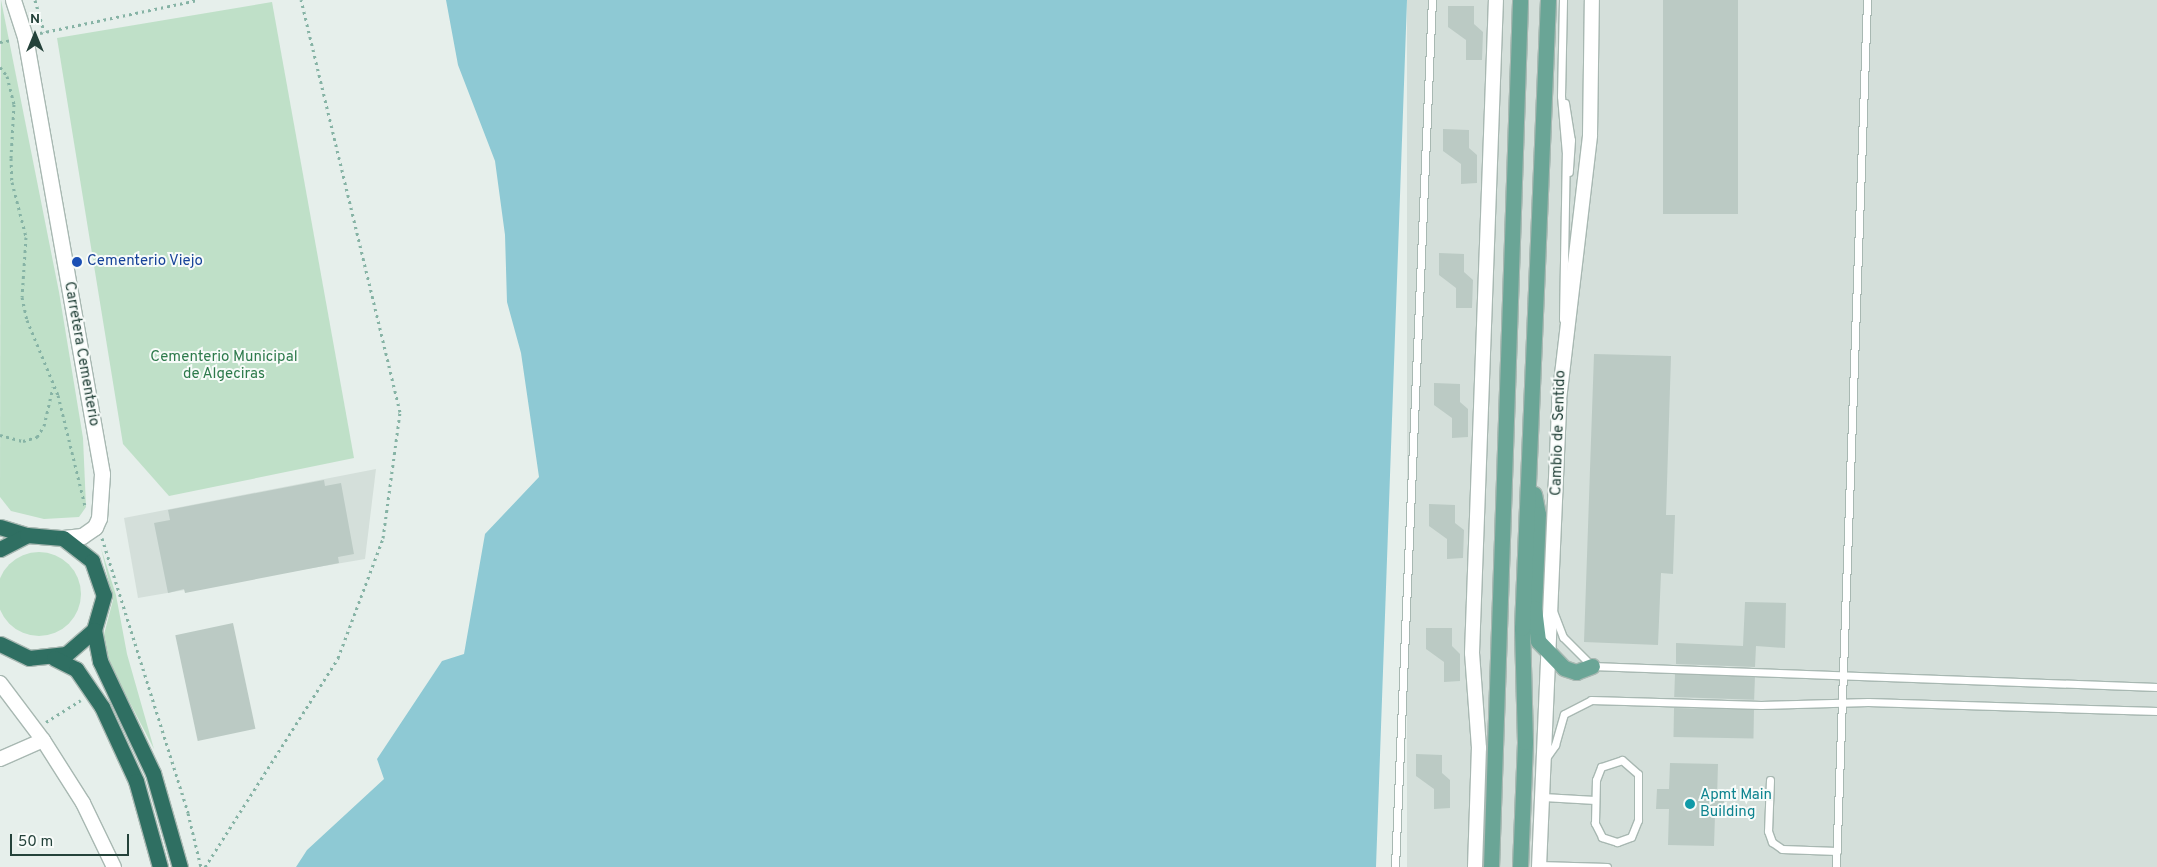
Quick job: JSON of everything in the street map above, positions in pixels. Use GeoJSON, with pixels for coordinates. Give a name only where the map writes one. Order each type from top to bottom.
{"type":"FeatureCollection","features":[{"type":"Feature","properties":{"kind":"highway"},"geometry":{"type":"LineString","coordinates":[[0,527],[27,535],[63,538],[84,552],[98,572],[103,608],[94,630],[77,648],[54,658],[30,658],[0,644]]}},
{"type":"Feature","properties":{"kind":"highway"},"geometry":{"type":"LineString","coordinates":[[0,549],[27,535]]}},
{"type":"Feature","properties":{"kind":"highway"},"geometry":{"type":"LineString","coordinates":[[94,630],[100,662],[153,772],[180,867]]}},
{"type":"Feature","properties":{"kind":"highway"},"geometry":{"type":"LineString","coordinates":[[54,658],[76,669],[94,692],[136,781],[160,867]]}},
{"type":"Feature","properties":{"kind":"main road"},"geometry":{"type":"LineString","coordinates":[[1491,867],[1520,0]]}},
{"type":"Feature","properties":{"kind":"main road"},"geometry":{"type":"LineString","coordinates":[[1520,867],[1525,742],[1522,628],[1548,0]]}},
{"type":"Feature","properties":{"kind":"main road"},"geometry":{"type":"LineString","coordinates":[[1529,468],[1538,514],[1535,628],[1546,652],[1554,662],[1576,672],[1592,666]]}},
{"type":"Feature","properties":{"kind":"street","name":"Carretera Cementerio"},"geometry":{"type":"LineString","coordinates":[[13,0],[25,37],[102,474],[99,518],[95,527],[82,536],[63,538]]}},
{"type":"Feature","properties":{"kind":"street"},"geometry":{"type":"LineString","coordinates":[[1475,867],[1479,748],[1472,652],[1496,0]]}},
{"type":"Feature","properties":{"kind":"street","name":"Cambio de Sentido"},"geometry":{"type":"LineString","coordinates":[[1539,866],[1545,758],[1547,623],[1552,609],[1563,341],[1590,135],[1592,0]]}},
{"type":"Feature","properties":{"kind":"street"},"geometry":{"type":"LineString","coordinates":[[0,683],[39,734],[84,803],[114,867]]}},
{"type":"Feature","properties":{"kind":"street"},"geometry":{"type":"LineString","coordinates":[[0,759],[39,734]]}},
{"type":"Feature","properties":{"kind":"lane"},"geometry":{"type":"LineString","coordinates":[[1395,867],[1432,0]]}},
{"type":"Feature","properties":{"kind":"lane"},"geometry":{"type":"LineString","coordinates":[[1563,0],[1561,96],[1566,154],[1563,219],[1563,341]]}},
{"type":"Feature","properties":{"kind":"lane"},"geometry":{"type":"LineString","coordinates":[[1836,867],[1867,0]]}},
{"type":"Feature","properties":{"kind":"lane"},"geometry":{"type":"LineString","coordinates":[[1552,609],[1563,637],[1592,666],[2157,687]]}},
{"type":"Feature","properties":{"kind":"lane"},"geometry":{"type":"LineString","coordinates":[[1545,758],[1555,745],[1564,714],[1590,700],[1843,703],[2157,711]]}},
{"type":"Feature","properties":{"kind":"lane"},"geometry":{"type":"LineString","coordinates":[[1614,759],[1634,767],[1639,781],[1638,820],[1631,837],[1617,842],[1602,837],[1595,823],[1595,800],[1601,767],[1614,759]]}},
{"type":"Feature","properties":{"kind":"lane"},"geometry":{"type":"LineString","coordinates":[[1770,780],[1768,831],[1772,842],[1782,849],[1837,851]]}},
{"type":"Feature","properties":{"kind":"lane"},"geometry":{"type":"LineString","coordinates":[[1543,797],[1595,800]]}},
{"type":"Feature","properties":{"kind":"lane"},"geometry":{"type":"LineString","coordinates":[[1539,866],[1607,867]]}},
{"type":"Feature","properties":{"kind":"path"},"geometry":{"type":"LineString","coordinates":[[35,0],[44,32]]}},
{"type":"Feature","properties":{"kind":"path"},"geometry":{"type":"LineString","coordinates":[[0,42],[198,0]]}},
{"type":"Feature","properties":{"kind":"path"},"geometry":{"type":"LineString","coordinates":[[205,867],[338,658],[384,538],[400,412],[302,0]]}},
{"type":"Feature","properties":{"kind":"path"},"geometry":{"type":"LineString","coordinates":[[0,435],[23,441],[37,437],[44,426],[48,397],[54,386]]}},
{"type":"Feature","properties":{"kind":"path"},"geometry":{"type":"LineString","coordinates":[[39,734],[94,692]]}},
{"type":"Feature","properties":{"kind":"shaded area"},"geometry":{"type":"Polygon","coordinates":[[[1407,0],[2157,0],[2157,867],[1407,867],[1407,0]]]}},
{"type":"Feature","properties":{"kind":"shaded area"},"geometry":{"type":"Polygon","coordinates":[[[376,469],[365,559],[138,598],[124,518],[376,469]]]}},
{"type":"Feature","properties":{"kind":"green space"},"geometry":{"type":"Polygon","coordinates":[[[1,0],[59,292],[83,438],[86,507],[79,517],[44,519],[11,511],[0,497],[1,0]]]}},
{"type":"Feature","properties":{"kind":"green space","name":"Cementerio Municipal de Algeciras"},"geometry":{"type":"Polygon","coordinates":[[[272,2],[354,458],[169,496],[123,444],[57,38],[272,2]]]}},
{"type":"Feature","properties":{"kind":"green space"},"geometry":{"type":"Polygon","coordinates":[[[101,548],[116,595],[127,654],[154,749],[105,655],[102,642],[113,600],[101,548]]]}},
{"type":"Feature","properties":{"kind":"green space"},"geometry":{"type":"Polygon","coordinates":[[[39,552],[55,555],[69,564],[78,578],[81,594],[78,610],[69,624],[55,633],[39,636],[23,633],[9,624],[0,610],[-3,594],[0,578],[9,564],[23,555],[39,552]]]}},
{"type":"Feature","properties":{"kind":"water"},"geometry":{"type":"Polygon","coordinates":[[[446,0],[1407,0],[1376,867],[296,867],[307,850],[384,779],[377,759],[442,661],[464,654],[485,534],[539,477],[521,353],[507,302],[505,235],[495,161],[458,65],[446,0]]]}},
{"type":"Feature","properties":{"kind":"building"},"geometry":{"type":"Polygon","coordinates":[[[1663,0],[1738,0],[1738,214],[1663,214],[1663,0]]]}},
{"type":"Feature","properties":{"kind":"building"},"geometry":{"type":"Polygon","coordinates":[[[1448,6],[1474,6],[1474,24],[1483,32],[1482,60],[1466,60],[1466,40],[1448,27],[1448,6]]]}},
{"type":"Feature","properties":{"kind":"building"},"geometry":{"type":"Polygon","coordinates":[[[1443,129],[1469,130],[1469,148],[1477,155],[1477,183],[1461,184],[1461,164],[1443,151],[1443,129]]]}},
{"type":"Feature","properties":{"kind":"building"},"geometry":{"type":"Polygon","coordinates":[[[1439,253],[1464,254],[1464,272],[1473,280],[1472,308],[1456,308],[1456,288],[1439,275],[1439,253]]]}},
{"type":"Feature","properties":{"kind":"building"},"geometry":{"type":"Polygon","coordinates":[[[1594,354],[1671,356],[1666,515],[1675,515],[1673,574],[1661,573],[1658,645],[1584,642],[1594,354]]]}},
{"type":"Feature","properties":{"kind":"building"},"geometry":{"type":"Polygon","coordinates":[[[1434,383],[1460,384],[1460,402],[1468,409],[1468,437],[1452,438],[1452,418],[1434,405],[1434,383]]]}},
{"type":"Feature","properties":{"kind":"building"},"geometry":{"type":"Polygon","coordinates":[[[324,480],[325,486],[341,483],[354,554],[338,557],[339,563],[185,593],[184,589],[168,593],[154,523],[170,520],[168,510],[324,480]]]}},
{"type":"Feature","properties":{"kind":"building"},"geometry":{"type":"Polygon","coordinates":[[[1429,504],[1455,505],[1455,523],[1464,530],[1463,558],[1447,559],[1447,539],[1429,526],[1429,504]]]}},
{"type":"Feature","properties":{"kind":"building"},"geometry":{"type":"Polygon","coordinates":[[[1745,602],[1786,603],[1785,648],[1756,646],[1755,667],[1676,664],[1676,643],[1743,646],[1745,602]]]}},
{"type":"Feature","properties":{"kind":"building"},"geometry":{"type":"Polygon","coordinates":[[[233,623],[255,729],[198,741],[175,635],[233,623]]]}},
{"type":"Feature","properties":{"kind":"building"},"geometry":{"type":"Polygon","coordinates":[[[1426,628],[1452,628],[1452,646],[1460,654],[1460,681],[1444,682],[1444,662],[1426,649],[1426,628]]]}},
{"type":"Feature","properties":{"kind":"building"},"geometry":{"type":"Polygon","coordinates":[[[1675,674],[1755,677],[1754,700],[1674,697],[1675,674]]]}},
{"type":"Feature","properties":{"kind":"building"},"geometry":{"type":"Polygon","coordinates":[[[1674,708],[1754,709],[1753,738],[1673,737],[1674,708]]]}},
{"type":"Feature","properties":{"kind":"building"},"geometry":{"type":"Polygon","coordinates":[[[1416,754],[1442,755],[1442,773],[1450,780],[1450,808],[1434,809],[1434,789],[1416,776],[1416,754]]]}},
{"type":"Feature","properties":{"kind":"building","name":"Apmt Main Building"},"geometry":{"type":"Polygon","coordinates":[[[1670,763],[1718,764],[1717,798],[1724,798],[1724,815],[1715,815],[1714,846],[1668,845],[1669,809],[1656,809],[1657,789],[1669,789],[1670,763]]]}},
{"type":"Feature","properties":{"kind":"place","name":"Cementerio Viejo"},"geometry":{"type":"Point","coordinates":[77,262]}},
{"type":"Feature","properties":{"kind":"place","name":"Apmt Main Building"},"geometry":{"type":"Point","coordinates":[1690,804]}}]}
